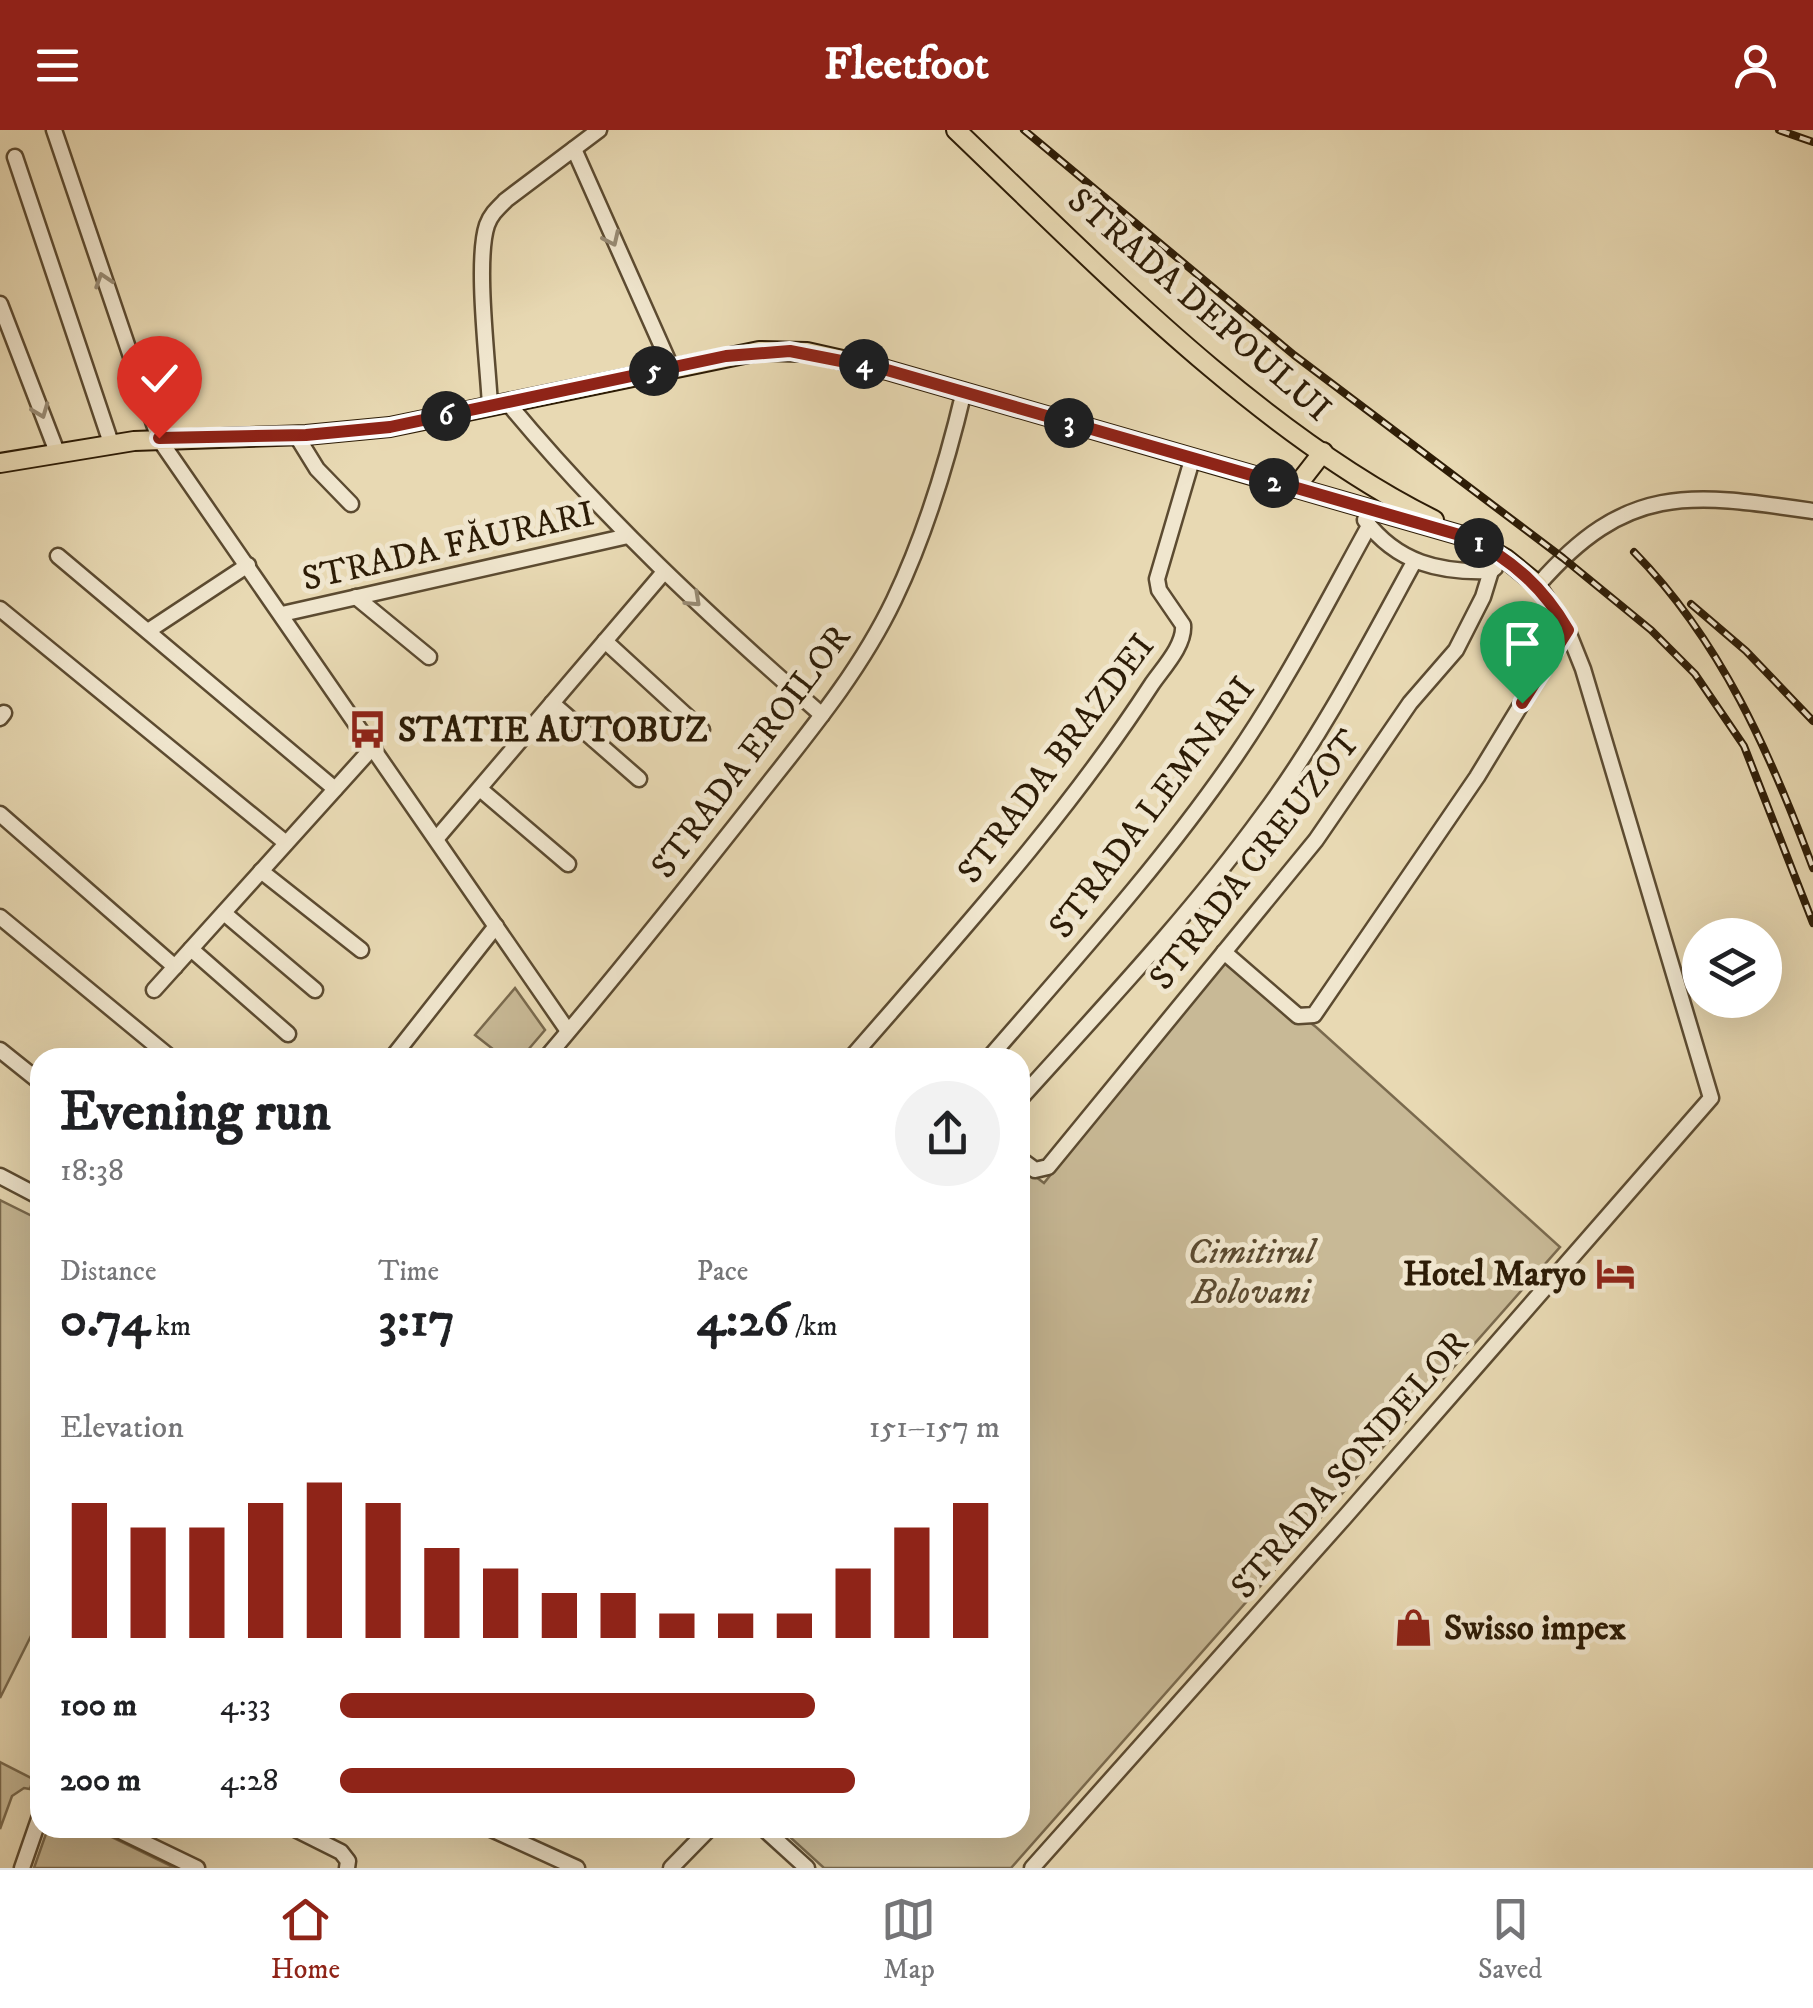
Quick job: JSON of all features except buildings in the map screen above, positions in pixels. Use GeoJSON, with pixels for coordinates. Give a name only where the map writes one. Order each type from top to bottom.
{"type":"FeatureCollection","features":[{"type":"Feature","properties":{"kind":"main road","name":"STRADA DEPOULUI"},"geometry":{"type":"LineString","coordinates":[[956,130],[1181,339],[1270,413],[1395,498],[1470,538]]}},
{"type":"Feature","properties":{"kind":"main road"},"geometry":{"type":"LineString","coordinates":[[0,463],[159,438],[296,435],[390,427],[743,353],[790,351],[848,360],[964,391],[1470,538],[1499,565],[1538,586]]}},
{"type":"Feature","properties":{"kind":"main road"},"geometry":{"type":"LineString","coordinates":[[1295,488],[1323,452]]}},
{"type":"Feature","properties":{"kind":"street"},"geometry":{"type":"LineString","coordinates":[[54,130],[159,438],[568,1031]]}},
{"type":"Feature","properties":{"kind":"street"},"geometry":{"type":"LineString","coordinates":[[599,130],[506,200],[486,227],[484,294],[498,404],[664,572],[822,715]]}},
{"type":"Feature","properties":{"kind":"street"},"geometry":{"type":"LineString","coordinates":[[574,149],[670,367]]}},
{"type":"Feature","properties":{"kind":"street"},"geometry":{"type":"LineString","coordinates":[[15,157],[112,443]]}},
{"type":"Feature","properties":{"kind":"street"},"geometry":{"type":"LineString","coordinates":[[0,304],[58,452]]}},
{"type":"Feature","properties":{"kind":"street","name":"STRADA EROILOR"},"geometry":{"type":"LineString","coordinates":[[554,1048],[706,864],[859,662],[894,599],[945,468],[964,391]]}},
{"type":"Feature","properties":{"kind":"street"},"geometry":{"type":"LineString","coordinates":[[296,435],[317,469],[350,504]]}},
{"type":"Feature","properties":{"kind":"street","name":"STRADA BRAZDEI"},"geometry":{"type":"LineString","coordinates":[[860,1048],[1039,840],[1180,642],[1183,625],[1160,590],[1158,579],[1192,460]]}},
{"type":"Feature","properties":{"kind":"street"},"geometry":{"type":"LineString","coordinates":[[1224,952],[1298,1016],[1314,1015],[1477,777],[1568,630],[1538,586],[1570,551],[1612,521],[1644,505],[1670,500],[1716,500],[1813,511]]}},
{"type":"Feature","properties":{"kind":"street"},"geometry":{"type":"LineString","coordinates":[[1355,507],[1369,526],[1414,562],[1449,571],[1499,565]]}},
{"type":"Feature","properties":{"kind":"street","name":"STRADA LEMNARI"},"geometry":{"type":"LineString","coordinates":[[998,1048],[1128,896],[1225,771],[1286,676],[1369,526]]}},
{"type":"Feature","properties":{"kind":"street","name":"STRADA FĂURARI"},"geometry":{"type":"LineString","coordinates":[[282,614],[628,536]]}},
{"type":"Feature","properties":{"kind":"street"},"geometry":{"type":"LineString","coordinates":[[58,556],[335,789]]}},
{"type":"Feature","properties":{"kind":"street"},"geometry":{"type":"LineString","coordinates":[[1030,1087],[1152,950],[1264,814],[1356,669],[1414,562]]}},
{"type":"Feature","properties":{"kind":"street"},"geometry":{"type":"LineString","coordinates":[[148,631],[248,565]]}},
{"type":"Feature","properties":{"kind":"street","name":"STRADA CREUZOT"},"geometry":{"type":"LineString","coordinates":[[1030,1167],[1042,1170],[1057,1157],[1316,840],[1410,703],[1448,662],[1499,565]]}},
{"type":"Feature","properties":{"kind":"street"},"geometry":{"type":"LineString","coordinates":[[437,838],[664,572]]}},
{"type":"Feature","properties":{"kind":"street"},"geometry":{"type":"LineString","coordinates":[[356,597],[428,658]]}},
{"type":"Feature","properties":{"kind":"street"},"geometry":{"type":"LineString","coordinates":[[0,609],[286,843]]}},
{"type":"Feature","properties":{"kind":"street","name":"STRADA SONDELOR"},"geometry":{"type":"LineString","coordinates":[[1032,1868],[1711,1098],[1589,687],[1568,630]]}},
{"type":"Feature","properties":{"kind":"street"},"geometry":{"type":"LineString","coordinates":[[605,641],[702,730]]}},
{"type":"Feature","properties":{"kind":"street"},"geometry":{"type":"LineString","coordinates":[[552,703],[639,779]]}},
{"type":"Feature","properties":{"kind":"street"},"geometry":{"type":"LineString","coordinates":[[154,990],[374,746]]}},
{"type":"Feature","properties":{"kind":"street"},"geometry":{"type":"LineString","coordinates":[[480,789],[568,864]]}},
{"type":"Feature","properties":{"kind":"street"},"geometry":{"type":"LineString","coordinates":[[0,814],[175,968]]}},
{"type":"Feature","properties":{"kind":"street"},"geometry":{"type":"LineString","coordinates":[[261,871],[362,950]]}},
{"type":"Feature","properties":{"kind":"street"},"geometry":{"type":"LineString","coordinates":[[224,913],[315,990]]}},
{"type":"Feature","properties":{"kind":"street"},"geometry":{"type":"LineString","coordinates":[[0,917],[158,1048]]}},
{"type":"Feature","properties":{"kind":"street"},"geometry":{"type":"LineString","coordinates":[[400,1048],[496,926]]}},
{"type":"Feature","properties":{"kind":"street"},"geometry":{"type":"LineString","coordinates":[[192,949],[288,1034]]}},
{"type":"Feature","properties":{"kind":"street"},"geometry":{"type":"LineString","coordinates":[[0,1050],[30,1074]]}},
{"type":"Feature","properties":{"kind":"street"},"geometry":{"type":"LineString","coordinates":[[0,1176],[30,1192]]}},
{"type":"Feature","properties":{"kind":"street"},"geometry":{"type":"LineString","coordinates":[[22,1868],[32,1838]]}},
{"type":"Feature","properties":{"kind":"street"},"geometry":{"type":"LineString","coordinates":[[135,1838],[197,1868]]}},
{"type":"Feature","properties":{"kind":"street"},"geometry":{"type":"LineString","coordinates":[[313,1838],[341,1852],[348,1862],[347,1868]]}},
{"type":"Feature","properties":{"kind":"street"},"geometry":{"type":"LineString","coordinates":[[510,1838],[577,1868]]}},
{"type":"Feature","properties":{"kind":"street"},"geometry":{"type":"LineString","coordinates":[[671,1868],[700,1838]]}},
{"type":"Feature","properties":{"kind":"street"},"geometry":{"type":"LineString","coordinates":[[774,1838],[807,1868]]}},
{"type":"Feature","properties":{"kind":"green space","name":"Cimitirul Bolovani"},"geometry":{"type":"Polygon","coordinates":[[[1225,959],[1316,1027],[1560,1247],[1011,1868],[824,1868],[791,1838],[1030,1838],[1030,1172],[1044,1183],[1225,959]]]}},
{"type":"Feature","properties":{"kind":"green space"},"geometry":{"type":"Polygon","coordinates":[[[515,988],[545,1030],[530,1048],[492,1048],[475,1035],[515,988]]]}},
{"type":"Feature","properties":{"kind":"green space"},"geometry":{"type":"Polygon","coordinates":[[[0,1200],[30,1215],[30,1638],[0,1698],[0,1200]]]}},
{"type":"Feature","properties":{"kind":"green space"},"geometry":{"type":"Polygon","coordinates":[[[0,1762],[30,1777],[30,1789],[24,1788],[12,1796],[0,1829],[0,1762]]]}},
{"type":"Feature","properties":{"kind":"green space"},"geometry":{"type":"Polygon","coordinates":[[[44,1838],[114,1838],[175,1868],[34,1868],[44,1838]]]}},
{"type":"Feature","properties":{"kind":"railway"},"geometry":{"type":"LineString","coordinates":[[1024,130],[1294,355],[1563,558],[1651,630],[1695,674],[1744,746],[1813,923]]}},
{"type":"Feature","properties":{"kind":"railway"},"geometry":{"type":"LineString","coordinates":[[1779,130],[1813,142]]}},
{"type":"Feature","properties":{"kind":"railway"},"geometry":{"type":"LineString","coordinates":[[1634,552],[1665,586],[1718,661],[1760,741],[1813,868]]}},
{"type":"Feature","properties":{"kind":"railway"},"geometry":{"type":"LineString","coordinates":[[1691,604],[1746,651],[1813,721]]}},
{"type":"Feature","properties":{"kind":"place","name":"STATIE AUTOBUZ"},"geometry":{"type":"Point","coordinates":[368,729]}},
{"type":"Feature","properties":{"kind":"place","name":"Hotel Maryo"},"geometry":{"type":"Point","coordinates":[1616,1273]}},
{"type":"Feature","properties":{"kind":"place","name":"Swisso impex"},"geometry":{"type":"Point","coordinates":[1414,1627]}},
{"type":"Feature","properties":{"kind":"route"},"geometry":{"type":"LineString","coordinates":[[159,438],[306,435],[390,427],[726,356],[790,351],[828,356],[964,391],[1470,538],[1530,578],[1568,630],[1522,703]]}}]}
